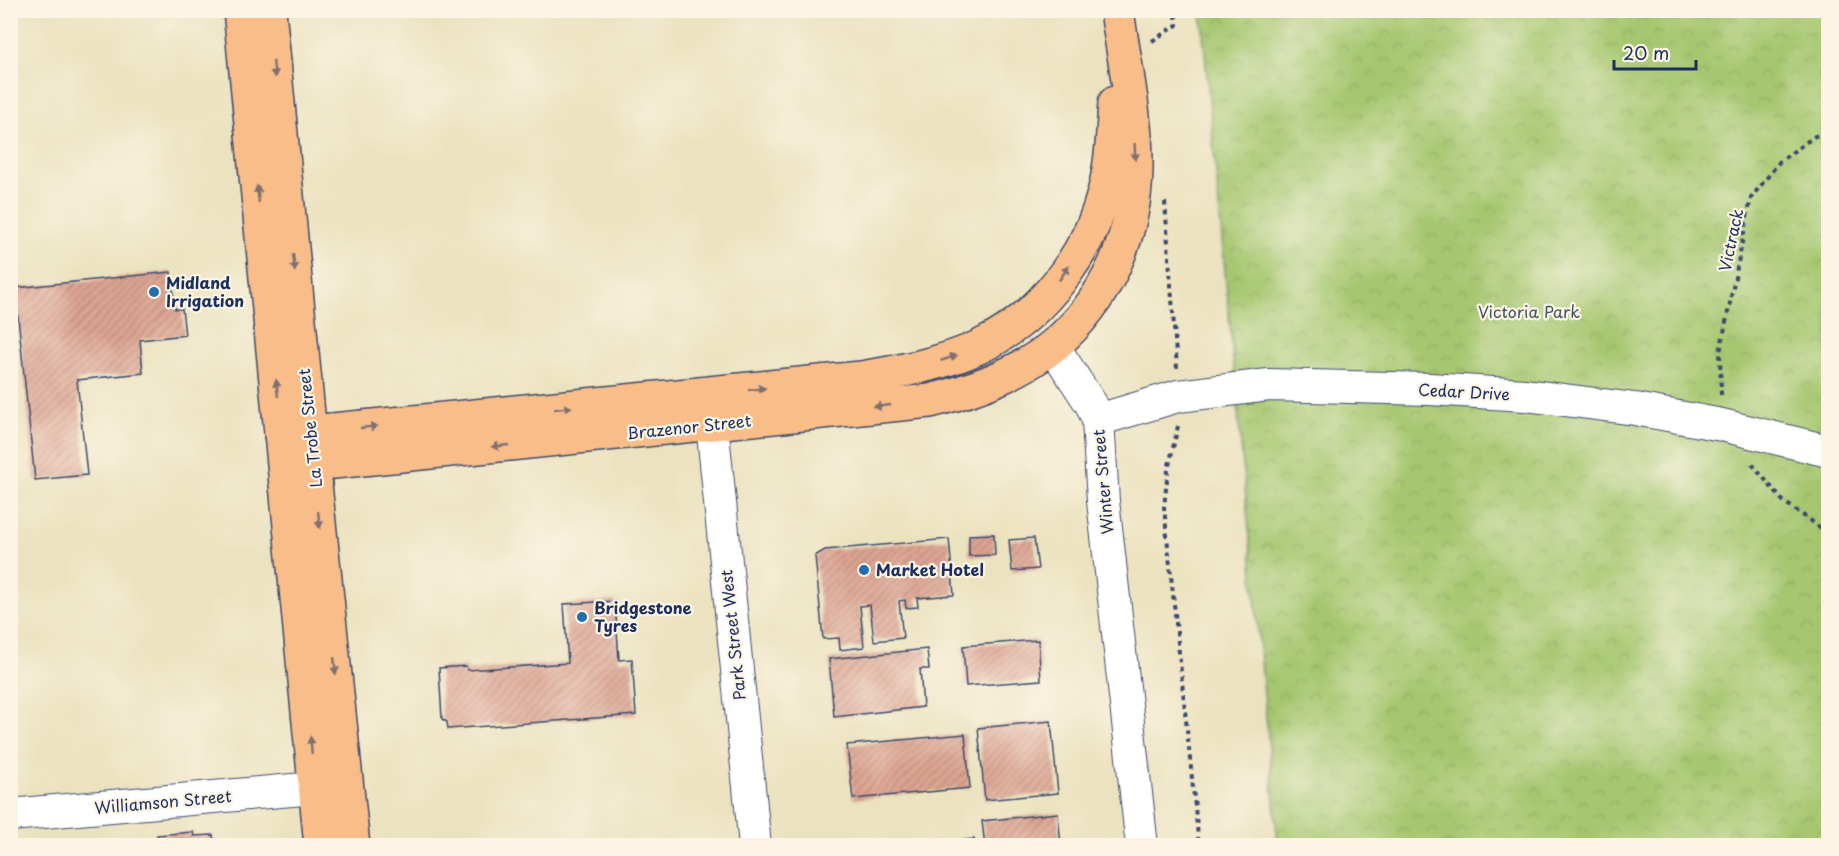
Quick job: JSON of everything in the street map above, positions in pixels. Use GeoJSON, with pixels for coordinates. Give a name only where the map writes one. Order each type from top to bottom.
{"type":"FeatureCollection","features":[{"type":"Feature","properties":{"kind":"main road","name":"La Trobe Street"},"geometry":{"type":"LineString","coordinates":[[240,10],[296,434]]}},
{"type":"Feature","properties":{"kind":"main road","name":"La Trobe Street"},"geometry":{"type":"LineString","coordinates":[[269,10],[299,466],[315,788],[321,846]]}},
{"type":"Feature","properties":{"kind":"main road"},"geometry":{"type":"LineString","coordinates":[[1115,10],[1134,130],[1136,169],[1126,237],[1114,266],[1096,298],[1075,325],[1053,346],[1025,317],[1046,297],[1077,254],[1094,225],[1105,190],[1112,152],[1115,100],[1115,10]]}},
{"type":"Feature","properties":{"kind":"main road","name":"Brazenor Street"},"geometry":{"type":"LineString","coordinates":[[299,466],[710,409],[906,370],[947,360],[981,346],[1025,317]]}},
{"type":"Feature","properties":{"kind":"main road","name":"Brazenor Street"},"geometry":{"type":"LineString","coordinates":[[296,434],[710,409],[930,401],[997,379],[1033,360],[1053,346]]}},
{"type":"Feature","properties":{"kind":"main road","name":"La Trobe Street"},"geometry":{"type":"LineString","coordinates":[[299,466],[347,785],[353,846]]}},
{"type":"Feature","properties":{"kind":"main road"},"geometry":{"type":"LineString","coordinates":[[315,788],[347,785]]}},
{"type":"Feature","properties":{"kind":"street","name":"Winter Street"},"geometry":{"type":"LineString","coordinates":[[1053,346],[1091,404],[1098,420],[1103,501],[1142,846]]}},
{"type":"Feature","properties":{"kind":"street","name":"Cedar Drive"},"geometry":{"type":"LineString","coordinates":[[1098,420],[1178,396],[1269,385],[1525,394],[1635,409],[1722,425],[1828,451]]}},
{"type":"Feature","properties":{"kind":"street","name":"Park Street West"},"geometry":{"type":"LineString","coordinates":[[710,409],[755,846]]}},
{"type":"Feature","properties":{"kind":"street","name":"Williamson Street"},"geometry":{"type":"LineString","coordinates":[[10,815],[315,788]]}},
{"type":"Feature","properties":{"kind":"path","name":"Victrack"},"geometry":{"type":"LineString","coordinates":[[1721,389],[1720,352],[1751,198],[1780,161],[1815,136],[1828,134]]}},
{"type":"Feature","properties":{"kind":"path"},"geometry":{"type":"LineString","coordinates":[[1177,361],[1180,416],[1168,470],[1164,507],[1199,846]]}},
{"type":"Feature","properties":{"kind":"path"},"geometry":{"type":"LineString","coordinates":[[1762,476],[1783,501],[1828,533]]}},
{"type":"Feature","properties":{"kind":"green space","name":"Victoria Park"},"geometry":{"type":"Polygon","coordinates":[[[1201,11],[1828,11],[1828,845],[1278,845],[1201,11]]]}},
{"type":"Feature","properties":{"kind":"building"},"geometry":{"type":"Polygon","coordinates":[[[171,272],[175,309],[182,309],[185,335],[140,340],[143,373],[77,380],[87,475],[35,480],[15,288],[171,272]]]}},
{"type":"Feature","properties":{"kind":"building"},"geometry":{"type":"Polygon","coordinates":[[[994,534],[995,555],[969,556],[969,535],[994,534]]]}},
{"type":"Feature","properties":{"kind":"building"},"geometry":{"type":"Polygon","coordinates":[[[1034,538],[1038,569],[1012,571],[1009,540],[1034,538]]]}},
{"type":"Feature","properties":{"kind":"building"},"geometry":{"type":"Polygon","coordinates":[[[949,539],[954,595],[917,598],[918,607],[906,608],[905,600],[899,601],[903,638],[874,641],[870,605],[860,606],[864,647],[840,650],[839,638],[823,639],[815,556],[825,550],[949,539]]]}},
{"type":"Feature","properties":{"kind":"building"},"geometry":{"type":"Polygon","coordinates":[[[615,601],[619,660],[632,659],[636,715],[448,729],[447,722],[442,719],[439,668],[466,666],[468,670],[568,663],[564,604],[615,601]]]}},
{"type":"Feature","properties":{"kind":"building"},"geometry":{"type":"Polygon","coordinates":[[[1038,640],[1041,680],[966,686],[963,646],[1038,640]]]}},
{"type":"Feature","properties":{"kind":"building"},"geometry":{"type":"Polygon","coordinates":[[[927,649],[929,669],[920,669],[923,707],[834,717],[829,659],[927,649]]]}},
{"type":"Feature","properties":{"kind":"building"},"geometry":{"type":"Polygon","coordinates":[[[1051,721],[1058,793],[985,800],[978,728],[1051,721]]]}},
{"type":"Feature","properties":{"kind":"building"},"geometry":{"type":"Polygon","coordinates":[[[965,734],[970,788],[853,799],[847,745],[965,734]]]}},
{"type":"Feature","properties":{"kind":"building"},"geometry":{"type":"Polygon","coordinates":[[[1058,813],[1061,846],[985,846],[982,821],[1058,813]]]}},
{"type":"Feature","properties":{"kind":"building"},"geometry":{"type":"Polygon","coordinates":[[[193,832],[194,836],[213,835],[214,846],[158,846],[157,835],[193,832]]]}},
{"type":"Feature","properties":{"kind":"building"},"geometry":{"type":"Polygon","coordinates":[[[974,839],[975,846],[923,846],[923,844],[974,839]]]}},
{"type":"Feature","properties":{"kind":"building"},"geometry":{"type":"Polygon","coordinates":[[[128,841],[128,846],[98,846],[98,844],[128,841]]]}},
{"type":"Feature","properties":{"kind":"place","name":"Midland Irrigation"},"geometry":{"type":"Point","coordinates":[154,292]}},
{"type":"Feature","properties":{"kind":"place","name":"Market Hotel"},"geometry":{"type":"Point","coordinates":[864,570]}},
{"type":"Feature","properties":{"kind":"place","name":"Bridgestone Tyres"},"geometry":{"type":"Point","coordinates":[582,617]}}]}
